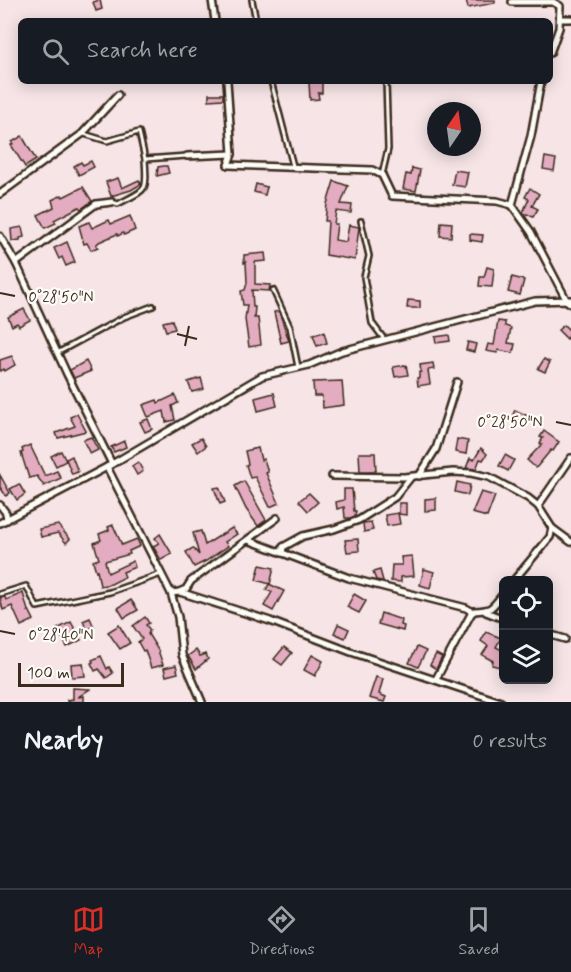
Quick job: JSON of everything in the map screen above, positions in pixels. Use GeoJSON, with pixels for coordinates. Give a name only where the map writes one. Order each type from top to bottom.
{"type":"FeatureCollection","features":[{"type":"Feature","properties":{"kind":"street"},"geometry":{"type":"LineString","coordinates":[[212,0],[215,18]]}},
{"type":"Feature","properties":{"kind":"street"},"geometry":{"type":"LineString","coordinates":[[512,2],[557,4],[561,10],[559,28],[553,45]]}},
{"type":"Feature","properties":{"kind":"street"},"geometry":{"type":"LineString","coordinates":[[560,19],[571,19]]}},
{"type":"Feature","properties":{"kind":"street"},"geometry":{"type":"LineString","coordinates":[[227,84],[232,154],[228,165],[372,170],[382,175],[392,196],[496,201],[512,205],[531,232],[570,302]]}},
{"type":"Feature","properties":{"kind":"street"},"geometry":{"type":"LineString","coordinates":[[512,205],[531,136],[540,84]]}},
{"type":"Feature","properties":{"kind":"street"},"geometry":{"type":"LineString","coordinates":[[0,194],[82,134],[118,95]]}},
{"type":"Feature","properties":{"kind":"street"},"geometry":{"type":"LineString","coordinates":[[187,156],[232,154]]}},
{"type":"Feature","properties":{"kind":"street"},"geometry":{"type":"LineString","coordinates":[[16,263],[96,204],[112,202]]}},
{"type":"Feature","properties":{"kind":"street"},"geometry":{"type":"LineString","coordinates":[[0,238],[16,263],[171,592],[178,617],[182,655],[202,702]]}},
{"type":"Feature","properties":{"kind":"street"},"geometry":{"type":"LineString","coordinates":[[0,524],[110,466],[262,376],[309,365],[331,354],[535,301],[570,302]]}},
{"type":"Feature","properties":{"kind":"street"},"geometry":{"type":"LineString","coordinates":[[420,476],[436,449],[457,382]]}},
{"type":"Feature","properties":{"kind":"street"},"geometry":{"type":"LineString","coordinates":[[538,506],[571,459]]}},
{"type":"Feature","properties":{"kind":"street"},"geometry":{"type":"LineString","coordinates":[[332,476],[411,477],[453,472],[489,477],[528,498],[538,506],[552,528],[571,542]]}},
{"type":"Feature","properties":{"kind":"street"},"geometry":{"type":"LineString","coordinates":[[282,553],[283,547],[303,536],[359,520],[395,497],[411,477]]}},
{"type":"Feature","properties":{"kind":"street"},"geometry":{"type":"LineString","coordinates":[[0,505],[6,513],[7,520]]}},
{"type":"Feature","properties":{"kind":"street"},"geometry":{"type":"LineString","coordinates":[[171,592],[186,589],[191,581],[277,518]]}},
{"type":"Feature","properties":{"kind":"street"},"geometry":{"type":"LineString","coordinates":[[517,576],[550,537],[552,528]]}},
{"type":"Feature","properties":{"kind":"street"},"geometry":{"type":"LineString","coordinates":[[248,540],[349,578],[499,617]]}},
{"type":"Feature","properties":{"kind":"street"},"geometry":{"type":"LineString","coordinates":[[179,591],[501,702]]}},
{"type":"Feature","properties":{"kind":"street"},"geometry":{"type":"LineString","coordinates":[[486,612],[499,598]]}},
{"type":"Feature","properties":{"kind":"street"},"geometry":{"type":"LineString","coordinates":[[436,679],[473,612]]}},
{"type":"Feature","properties":{"kind":"street"},"geometry":{"type":"LineString","coordinates":[[553,635],[565,639]]}},
{"type":"Feature","properties":{"kind":"lane"},"geometry":{"type":"LineString","coordinates":[[252,0],[255,18]]}},
{"type":"Feature","properties":{"kind":"lane"},"geometry":{"type":"LineString","coordinates":[[272,84],[293,166]]}},
{"type":"Feature","properties":{"kind":"lane"},"geometry":{"type":"LineString","coordinates":[[382,175],[388,149],[386,84]]}},
{"type":"Feature","properties":{"kind":"lane"},"geometry":{"type":"LineString","coordinates":[[82,134],[107,141],[139,132],[145,159],[146,185],[142,191],[118,204],[112,202]]}},
{"type":"Feature","properties":{"kind":"lane"},"geometry":{"type":"LineString","coordinates":[[145,159],[187,156]]}},
{"type":"Feature","properties":{"kind":"lane"},"geometry":{"type":"LineString","coordinates":[[361,221],[369,256],[364,277],[372,323],[385,341]]}},
{"type":"Feature","properties":{"kind":"lane"},"geometry":{"type":"LineString","coordinates":[[273,290],[290,327],[298,367]]}},
{"type":"Feature","properties":{"kind":"lane"},"geometry":{"type":"LineString","coordinates":[[57,353],[124,317],[153,306]]}},
{"type":"Feature","properties":{"kind":"lane"},"geometry":{"type":"LineString","coordinates":[[0,594],[26,586],[37,607],[110,592],[161,574]]}},
{"type":"Feature","properties":{"kind":"building"},"geometry":{"type":"Polygon","coordinates":[[[100,0],[102,9],[96,11],[93,2],[100,0]]]}},
{"type":"Feature","properties":{"kind":"building"},"geometry":{"type":"Polygon","coordinates":[[[466,0],[495,0],[495,3],[468,8],[466,0]]]}},
{"type":"Feature","properties":{"kind":"building"},"geometry":{"type":"Polygon","coordinates":[[[309,84],[322,84],[322,93],[318,93],[319,99],[310,100],[309,84]]]}},
{"type":"Feature","properties":{"kind":"building"},"geometry":{"type":"Polygon","coordinates":[[[209,94],[223,94],[223,99],[209,100],[209,94]]]}},
{"type":"Feature","properties":{"kind":"building"},"geometry":{"type":"Polygon","coordinates":[[[22,136],[36,160],[25,167],[11,145],[22,136]]]}},
{"type":"Feature","properties":{"kind":"building"},"geometry":{"type":"Polygon","coordinates":[[[545,157],[556,159],[554,171],[543,169],[545,157]]]}},
{"type":"Feature","properties":{"kind":"building"},"geometry":{"type":"Polygon","coordinates":[[[91,161],[94,167],[79,175],[74,166],[81,162],[83,165],[91,161]]]}},
{"type":"Feature","properties":{"kind":"building"},"geometry":{"type":"Polygon","coordinates":[[[167,166],[169,173],[157,176],[158,167],[167,166]]]}},
{"type":"Feature","properties":{"kind":"building"},"geometry":{"type":"Polygon","coordinates":[[[412,168],[420,170],[416,191],[403,189],[406,174],[411,175],[412,168]]]}},
{"type":"Feature","properties":{"kind":"building"},"geometry":{"type":"Polygon","coordinates":[[[455,170],[468,172],[465,187],[452,185],[455,170]]]}},
{"type":"Feature","properties":{"kind":"building"},"geometry":{"type":"Polygon","coordinates":[[[118,178],[122,188],[139,180],[141,184],[131,190],[111,196],[106,182],[118,178]]]}},
{"type":"Feature","properties":{"kind":"building"},"geometry":{"type":"Polygon","coordinates":[[[334,181],[348,186],[341,204],[352,205],[351,213],[336,211],[335,240],[346,242],[349,225],[359,227],[355,260],[326,255],[328,221],[325,221],[334,181]]]}},
{"type":"Feature","properties":{"kind":"building"},"geometry":{"type":"Polygon","coordinates":[[[256,184],[267,187],[265,195],[254,192],[256,184]]]}},
{"type":"Feature","properties":{"kind":"building"},"geometry":{"type":"Polygon","coordinates":[[[83,187],[92,201],[81,209],[79,207],[54,220],[56,223],[45,228],[38,215],[54,207],[52,200],[83,187]]]}},
{"type":"Feature","properties":{"kind":"building"},"geometry":{"type":"Polygon","coordinates":[[[530,188],[539,194],[532,206],[538,209],[533,217],[523,212],[529,199],[525,197],[530,188]]]}},
{"type":"Feature","properties":{"kind":"building"},"geometry":{"type":"Polygon","coordinates":[[[130,216],[135,230],[124,235],[123,233],[118,236],[117,234],[99,242],[96,245],[98,247],[91,250],[87,243],[84,244],[79,226],[89,222],[92,228],[109,220],[111,224],[130,216]]]}},
{"type":"Feature","properties":{"kind":"building"},"geometry":{"type":"Polygon","coordinates":[[[441,222],[452,223],[451,237],[440,236],[441,222]]]}},
{"type":"Feature","properties":{"kind":"building"},"geometry":{"type":"Polygon","coordinates":[[[22,227],[24,237],[12,241],[11,229],[22,227]]]}},
{"type":"Feature","properties":{"kind":"building"},"geometry":{"type":"Polygon","coordinates":[[[470,234],[483,235],[482,242],[470,240],[470,234]]]}},
{"type":"Feature","properties":{"kind":"building"},"geometry":{"type":"Polygon","coordinates":[[[67,242],[75,262],[66,266],[62,257],[59,259],[54,248],[67,242]]]}},
{"type":"Feature","properties":{"kind":"building"},"geometry":{"type":"Polygon","coordinates":[[[265,253],[266,261],[255,262],[255,284],[270,285],[269,291],[252,290],[254,318],[258,318],[261,345],[249,347],[245,319],[247,305],[243,305],[241,291],[245,290],[247,283],[244,255],[265,253]]]}},
{"type":"Feature","properties":{"kind":"building"},"geometry":{"type":"Polygon","coordinates":[[[487,267],[494,269],[492,287],[479,286],[480,277],[484,277],[487,267]]]}},
{"type":"Feature","properties":{"kind":"building"},"geometry":{"type":"Polygon","coordinates":[[[512,277],[524,280],[520,295],[508,292],[512,277]]]}},
{"type":"Feature","properties":{"kind":"building"},"geometry":{"type":"Polygon","coordinates":[[[408,300],[420,301],[420,308],[407,308],[408,300]]]}},
{"type":"Feature","properties":{"kind":"building"},"geometry":{"type":"Polygon","coordinates":[[[24,309],[30,320],[19,326],[17,323],[12,326],[8,317],[24,309]]]}},
{"type":"Feature","properties":{"kind":"building"},"geometry":{"type":"Polygon","coordinates":[[[279,311],[289,341],[281,343],[274,312],[279,311]]]}},
{"type":"Feature","properties":{"kind":"building"},"geometry":{"type":"Polygon","coordinates":[[[172,320],[175,329],[166,331],[163,322],[172,320]]]}},
{"type":"Feature","properties":{"kind":"building"},"geometry":{"type":"Polygon","coordinates":[[[498,321],[505,322],[505,326],[511,328],[508,343],[515,344],[513,353],[498,350],[497,353],[486,351],[488,344],[494,345],[498,321]]]}},
{"type":"Feature","properties":{"kind":"building"},"geometry":{"type":"Polygon","coordinates":[[[564,325],[571,332],[567,339],[558,330],[564,325]]]}},
{"type":"Feature","properties":{"kind":"building"},"geometry":{"type":"Polygon","coordinates":[[[324,332],[327,343],[317,346],[313,335],[324,332]]]}},
{"type":"Feature","properties":{"kind":"building"},"geometry":{"type":"Polygon","coordinates":[[[449,335],[450,341],[436,343],[435,337],[449,335]]]}},
{"type":"Feature","properties":{"kind":"building"},"geometry":{"type":"Polygon","coordinates":[[[468,342],[476,344],[474,352],[466,350],[468,342]]]}},
{"type":"Feature","properties":{"kind":"building"},"geometry":{"type":"Polygon","coordinates":[[[12,356],[15,365],[5,371],[4,369],[0,371],[0,360],[12,356]]]}},
{"type":"Feature","properties":{"kind":"building"},"geometry":{"type":"Polygon","coordinates":[[[544,359],[550,362],[545,372],[538,369],[544,359]]]}},
{"type":"Feature","properties":{"kind":"building"},"geometry":{"type":"Polygon","coordinates":[[[86,361],[91,371],[74,378],[70,370],[86,361]]]}},
{"type":"Feature","properties":{"kind":"building"},"geometry":{"type":"Polygon","coordinates":[[[433,363],[434,369],[428,370],[430,384],[418,386],[420,365],[433,363]]]}},
{"type":"Feature","properties":{"kind":"building"},"geometry":{"type":"Polygon","coordinates":[[[406,365],[408,375],[395,377],[393,367],[406,365]]]}},
{"type":"Feature","properties":{"kind":"building"},"geometry":{"type":"Polygon","coordinates":[[[201,378],[204,389],[192,392],[188,382],[201,378]]]}},
{"type":"Feature","properties":{"kind":"building"},"geometry":{"type":"Polygon","coordinates":[[[342,381],[344,405],[323,408],[322,396],[314,396],[313,382],[342,381]]]}},
{"type":"Feature","properties":{"kind":"building"},"geometry":{"type":"Polygon","coordinates":[[[274,393],[277,406],[258,411],[255,398],[274,393]]]}},
{"type":"Feature","properties":{"kind":"building"},"geometry":{"type":"Polygon","coordinates":[[[175,395],[178,403],[172,406],[175,420],[166,422],[164,411],[148,417],[143,405],[157,400],[158,403],[175,395]]]}},
{"type":"Feature","properties":{"kind":"building"},"geometry":{"type":"Polygon","coordinates":[[[515,410],[530,417],[526,427],[510,421],[515,410]]]}},
{"type":"Feature","properties":{"kind":"building"},"geometry":{"type":"Polygon","coordinates":[[[77,414],[86,431],[58,438],[56,433],[75,426],[70,417],[77,414]]]}},
{"type":"Feature","properties":{"kind":"building"},"geometry":{"type":"Polygon","coordinates":[[[148,419],[152,429],[145,432],[140,422],[148,419]]]}},
{"type":"Feature","properties":{"kind":"building"},"geometry":{"type":"Polygon","coordinates":[[[544,431],[559,442],[536,468],[527,460],[542,444],[540,443],[543,438],[540,437],[544,431]]]}},
{"type":"Feature","properties":{"kind":"building"},"geometry":{"type":"Polygon","coordinates":[[[91,437],[98,450],[90,454],[83,440],[91,437]]]}},
{"type":"Feature","properties":{"kind":"building"},"geometry":{"type":"Polygon","coordinates":[[[201,438],[206,446],[198,452],[192,443],[201,438]]]}},
{"type":"Feature","properties":{"kind":"building"},"geometry":{"type":"Polygon","coordinates":[[[457,439],[468,441],[466,454],[455,452],[457,439]]]}},
{"type":"Feature","properties":{"kind":"building"},"geometry":{"type":"Polygon","coordinates":[[[124,441],[126,447],[114,452],[111,447],[124,441]]]}},
{"type":"Feature","properties":{"kind":"building"},"geometry":{"type":"Polygon","coordinates":[[[30,445],[45,476],[57,471],[61,478],[44,486],[37,476],[29,478],[21,453],[22,449],[30,445]]]}},
{"type":"Feature","properties":{"kind":"building"},"geometry":{"type":"Polygon","coordinates":[[[258,448],[279,503],[270,507],[255,477],[250,478],[246,465],[248,464],[245,451],[258,448]]]}},
{"type":"Feature","properties":{"kind":"building"},"geometry":{"type":"Polygon","coordinates":[[[481,448],[487,454],[483,460],[480,459],[476,469],[466,468],[470,458],[474,460],[481,448]]]}},
{"type":"Feature","properties":{"kind":"building"},"geometry":{"type":"Polygon","coordinates":[[[61,451],[66,461],[56,466],[51,456],[61,451]]]}},
{"type":"Feature","properties":{"kind":"building"},"geometry":{"type":"Polygon","coordinates":[[[359,453],[375,453],[376,471],[360,471],[359,453]]]}},
{"type":"Feature","properties":{"kind":"building"},"geometry":{"type":"Polygon","coordinates":[[[505,455],[514,460],[508,471],[499,466],[505,455]]]}},
{"type":"Feature","properties":{"kind":"building"},"geometry":{"type":"Polygon","coordinates":[[[72,456],[78,472],[72,474],[66,459],[72,456]]]}},
{"type":"Feature","properties":{"kind":"building"},"geometry":{"type":"Polygon","coordinates":[[[138,462],[143,471],[137,475],[132,466],[138,462]]]}},
{"type":"Feature","properties":{"kind":"building"},"geometry":{"type":"Polygon","coordinates":[[[0,475],[10,493],[6,496],[0,487],[0,475]]]}},
{"type":"Feature","properties":{"kind":"building"},"geometry":{"type":"Polygon","coordinates":[[[244,481],[266,520],[258,526],[246,509],[235,486],[244,481]]]}},
{"type":"Feature","properties":{"kind":"building"},"geometry":{"type":"Polygon","coordinates":[[[457,482],[470,485],[468,495],[455,492],[457,482]]]}},
{"type":"Feature","properties":{"kind":"building"},"geometry":{"type":"Polygon","coordinates":[[[19,484],[25,494],[17,500],[10,489],[19,484]]]}},
{"type":"Feature","properties":{"kind":"building"},"geometry":{"type":"Polygon","coordinates":[[[219,487],[225,502],[220,504],[214,488],[219,487]]]}},
{"type":"Feature","properties":{"kind":"building"},"geometry":{"type":"Polygon","coordinates":[[[344,489],[352,489],[354,511],[356,511],[355,516],[350,518],[345,518],[344,507],[337,509],[336,502],[344,500],[344,489]]]}},
{"type":"Feature","properties":{"kind":"building"},"geometry":{"type":"Polygon","coordinates":[[[481,492],[495,496],[487,517],[472,513],[481,492]]]}},
{"type":"Feature","properties":{"kind":"building"},"geometry":{"type":"Polygon","coordinates":[[[309,493],[318,502],[308,511],[299,501],[309,493]]]}},
{"type":"Feature","properties":{"kind":"building"},"geometry":{"type":"Polygon","coordinates":[[[436,498],[436,510],[425,511],[425,499],[436,498]]]}},
{"type":"Feature","properties":{"kind":"building"},"geometry":{"type":"Polygon","coordinates":[[[399,503],[406,503],[406,515],[399,514],[399,503]]]}},
{"type":"Feature","properties":{"kind":"building"},"geometry":{"type":"Polygon","coordinates":[[[398,513],[400,524],[387,526],[385,515],[398,513]]]}},
{"type":"Feature","properties":{"kind":"building"},"geometry":{"type":"Polygon","coordinates":[[[371,522],[373,530],[364,532],[363,523],[371,522]]]}},
{"type":"Feature","properties":{"kind":"building"},"geometry":{"type":"Polygon","coordinates":[[[58,525],[70,539],[66,543],[58,533],[41,537],[39,529],[58,525]]]}},
{"type":"Feature","properties":{"kind":"building"},"geometry":{"type":"Polygon","coordinates":[[[113,525],[122,545],[137,539],[140,546],[129,551],[130,554],[105,561],[108,573],[133,561],[135,567],[123,572],[125,577],[111,584],[100,586],[93,561],[99,559],[94,543],[101,540],[99,534],[109,530],[108,527],[113,525]]]}},
{"type":"Feature","properties":{"kind":"building"},"geometry":{"type":"Polygon","coordinates":[[[232,528],[237,534],[225,542],[228,546],[194,567],[186,552],[193,548],[199,555],[193,533],[201,531],[205,545],[232,528]]]}},
{"type":"Feature","properties":{"kind":"building"},"geometry":{"type":"Polygon","coordinates":[[[160,534],[172,554],[161,560],[153,546],[159,543],[155,538],[160,534]]]}},
{"type":"Feature","properties":{"kind":"building"},"geometry":{"type":"Polygon","coordinates":[[[358,539],[359,551],[347,552],[345,540],[358,539]]]}},
{"type":"Feature","properties":{"kind":"building"},"geometry":{"type":"Polygon","coordinates":[[[412,556],[414,576],[401,577],[401,582],[391,581],[392,565],[402,565],[401,557],[412,556]]]}},
{"type":"Feature","properties":{"kind":"building"},"geometry":{"type":"Polygon","coordinates":[[[260,565],[274,568],[270,584],[256,580],[260,565]]]}},
{"type":"Feature","properties":{"kind":"building"},"geometry":{"type":"Polygon","coordinates":[[[424,569],[434,572],[430,588],[420,585],[424,569]]]}},
{"type":"Feature","properties":{"kind":"building"},"geometry":{"type":"Polygon","coordinates":[[[380,570],[383,581],[376,580],[373,572],[380,570]]]}},
{"type":"Feature","properties":{"kind":"building"},"geometry":{"type":"Polygon","coordinates":[[[269,584],[284,591],[273,611],[264,606],[272,592],[266,590],[269,584]]]}},
{"type":"Feature","properties":{"kind":"building"},"geometry":{"type":"Polygon","coordinates":[[[23,593],[28,611],[34,620],[21,626],[12,606],[3,610],[0,598],[5,597],[6,600],[23,593]]]}},
{"type":"Feature","properties":{"kind":"building"},"geometry":{"type":"Polygon","coordinates":[[[354,594],[366,601],[359,613],[347,607],[354,594]]]}},
{"type":"Feature","properties":{"kind":"building"},"geometry":{"type":"Polygon","coordinates":[[[131,600],[138,610],[124,618],[118,608],[131,600]]]}},
{"type":"Feature","properties":{"kind":"building"},"geometry":{"type":"Polygon","coordinates":[[[381,613],[402,620],[403,631],[378,624],[381,613]]]}},
{"type":"Feature","properties":{"kind":"building"},"geometry":{"type":"Polygon","coordinates":[[[145,617],[149,623],[146,625],[150,630],[148,634],[158,650],[163,665],[151,668],[145,650],[143,651],[138,642],[142,639],[133,626],[145,617]]]}},
{"type":"Feature","properties":{"kind":"building"},"geometry":{"type":"Polygon","coordinates":[[[90,618],[94,627],[87,630],[83,621],[90,618]]]}},
{"type":"Feature","properties":{"kind":"building"},"geometry":{"type":"Polygon","coordinates":[[[71,622],[81,640],[67,647],[57,629],[71,622]]]}},
{"type":"Feature","properties":{"kind":"building"},"geometry":{"type":"Polygon","coordinates":[[[338,624],[349,629],[345,638],[334,633],[338,624]]]}},
{"type":"Feature","properties":{"kind":"building"},"geometry":{"type":"Polygon","coordinates":[[[119,625],[130,643],[120,649],[108,632],[119,625]]]}},
{"type":"Feature","properties":{"kind":"building"},"geometry":{"type":"Polygon","coordinates":[[[486,632],[499,637],[496,647],[499,648],[499,667],[492,665],[493,661],[482,655],[488,646],[481,641],[486,632]]]}},
{"type":"Feature","properties":{"kind":"building"},"geometry":{"type":"Polygon","coordinates":[[[284,647],[292,653],[282,665],[274,659],[284,647]]]}},
{"type":"Feature","properties":{"kind":"building"},"geometry":{"type":"Polygon","coordinates":[[[417,647],[426,651],[418,667],[409,663],[417,647]]]}},
{"type":"Feature","properties":{"kind":"building"},"geometry":{"type":"Polygon","coordinates":[[[196,650],[200,656],[206,654],[208,659],[196,669],[188,656],[196,650]]]}},
{"type":"Feature","properties":{"kind":"building"},"geometry":{"type":"Polygon","coordinates":[[[436,654],[442,657],[436,669],[430,665],[436,654]]]}},
{"type":"Feature","properties":{"kind":"building"},"geometry":{"type":"Polygon","coordinates":[[[312,655],[323,661],[315,676],[304,670],[312,655]]]}},
{"type":"Feature","properties":{"kind":"building"},"geometry":{"type":"Polygon","coordinates":[[[101,656],[107,669],[109,667],[113,673],[106,678],[99,669],[95,671],[91,663],[92,660],[101,656]]]}},
{"type":"Feature","properties":{"kind":"building"},"geometry":{"type":"Polygon","coordinates":[[[83,663],[85,676],[72,677],[71,664],[83,663]]]}},
{"type":"Feature","properties":{"kind":"building"},"geometry":{"type":"Polygon","coordinates":[[[176,665],[178,673],[166,676],[164,668],[176,665]]]}},
{"type":"Feature","properties":{"kind":"building"},"geometry":{"type":"Polygon","coordinates":[[[376,677],[383,679],[379,694],[386,697],[384,702],[369,698],[376,677]]]}},
{"type":"Feature","properties":{"kind":"building"},"geometry":{"type":"Polygon","coordinates":[[[73,688],[90,689],[78,697],[84,696],[84,702],[67,702],[73,699],[73,688]]]}}]}
